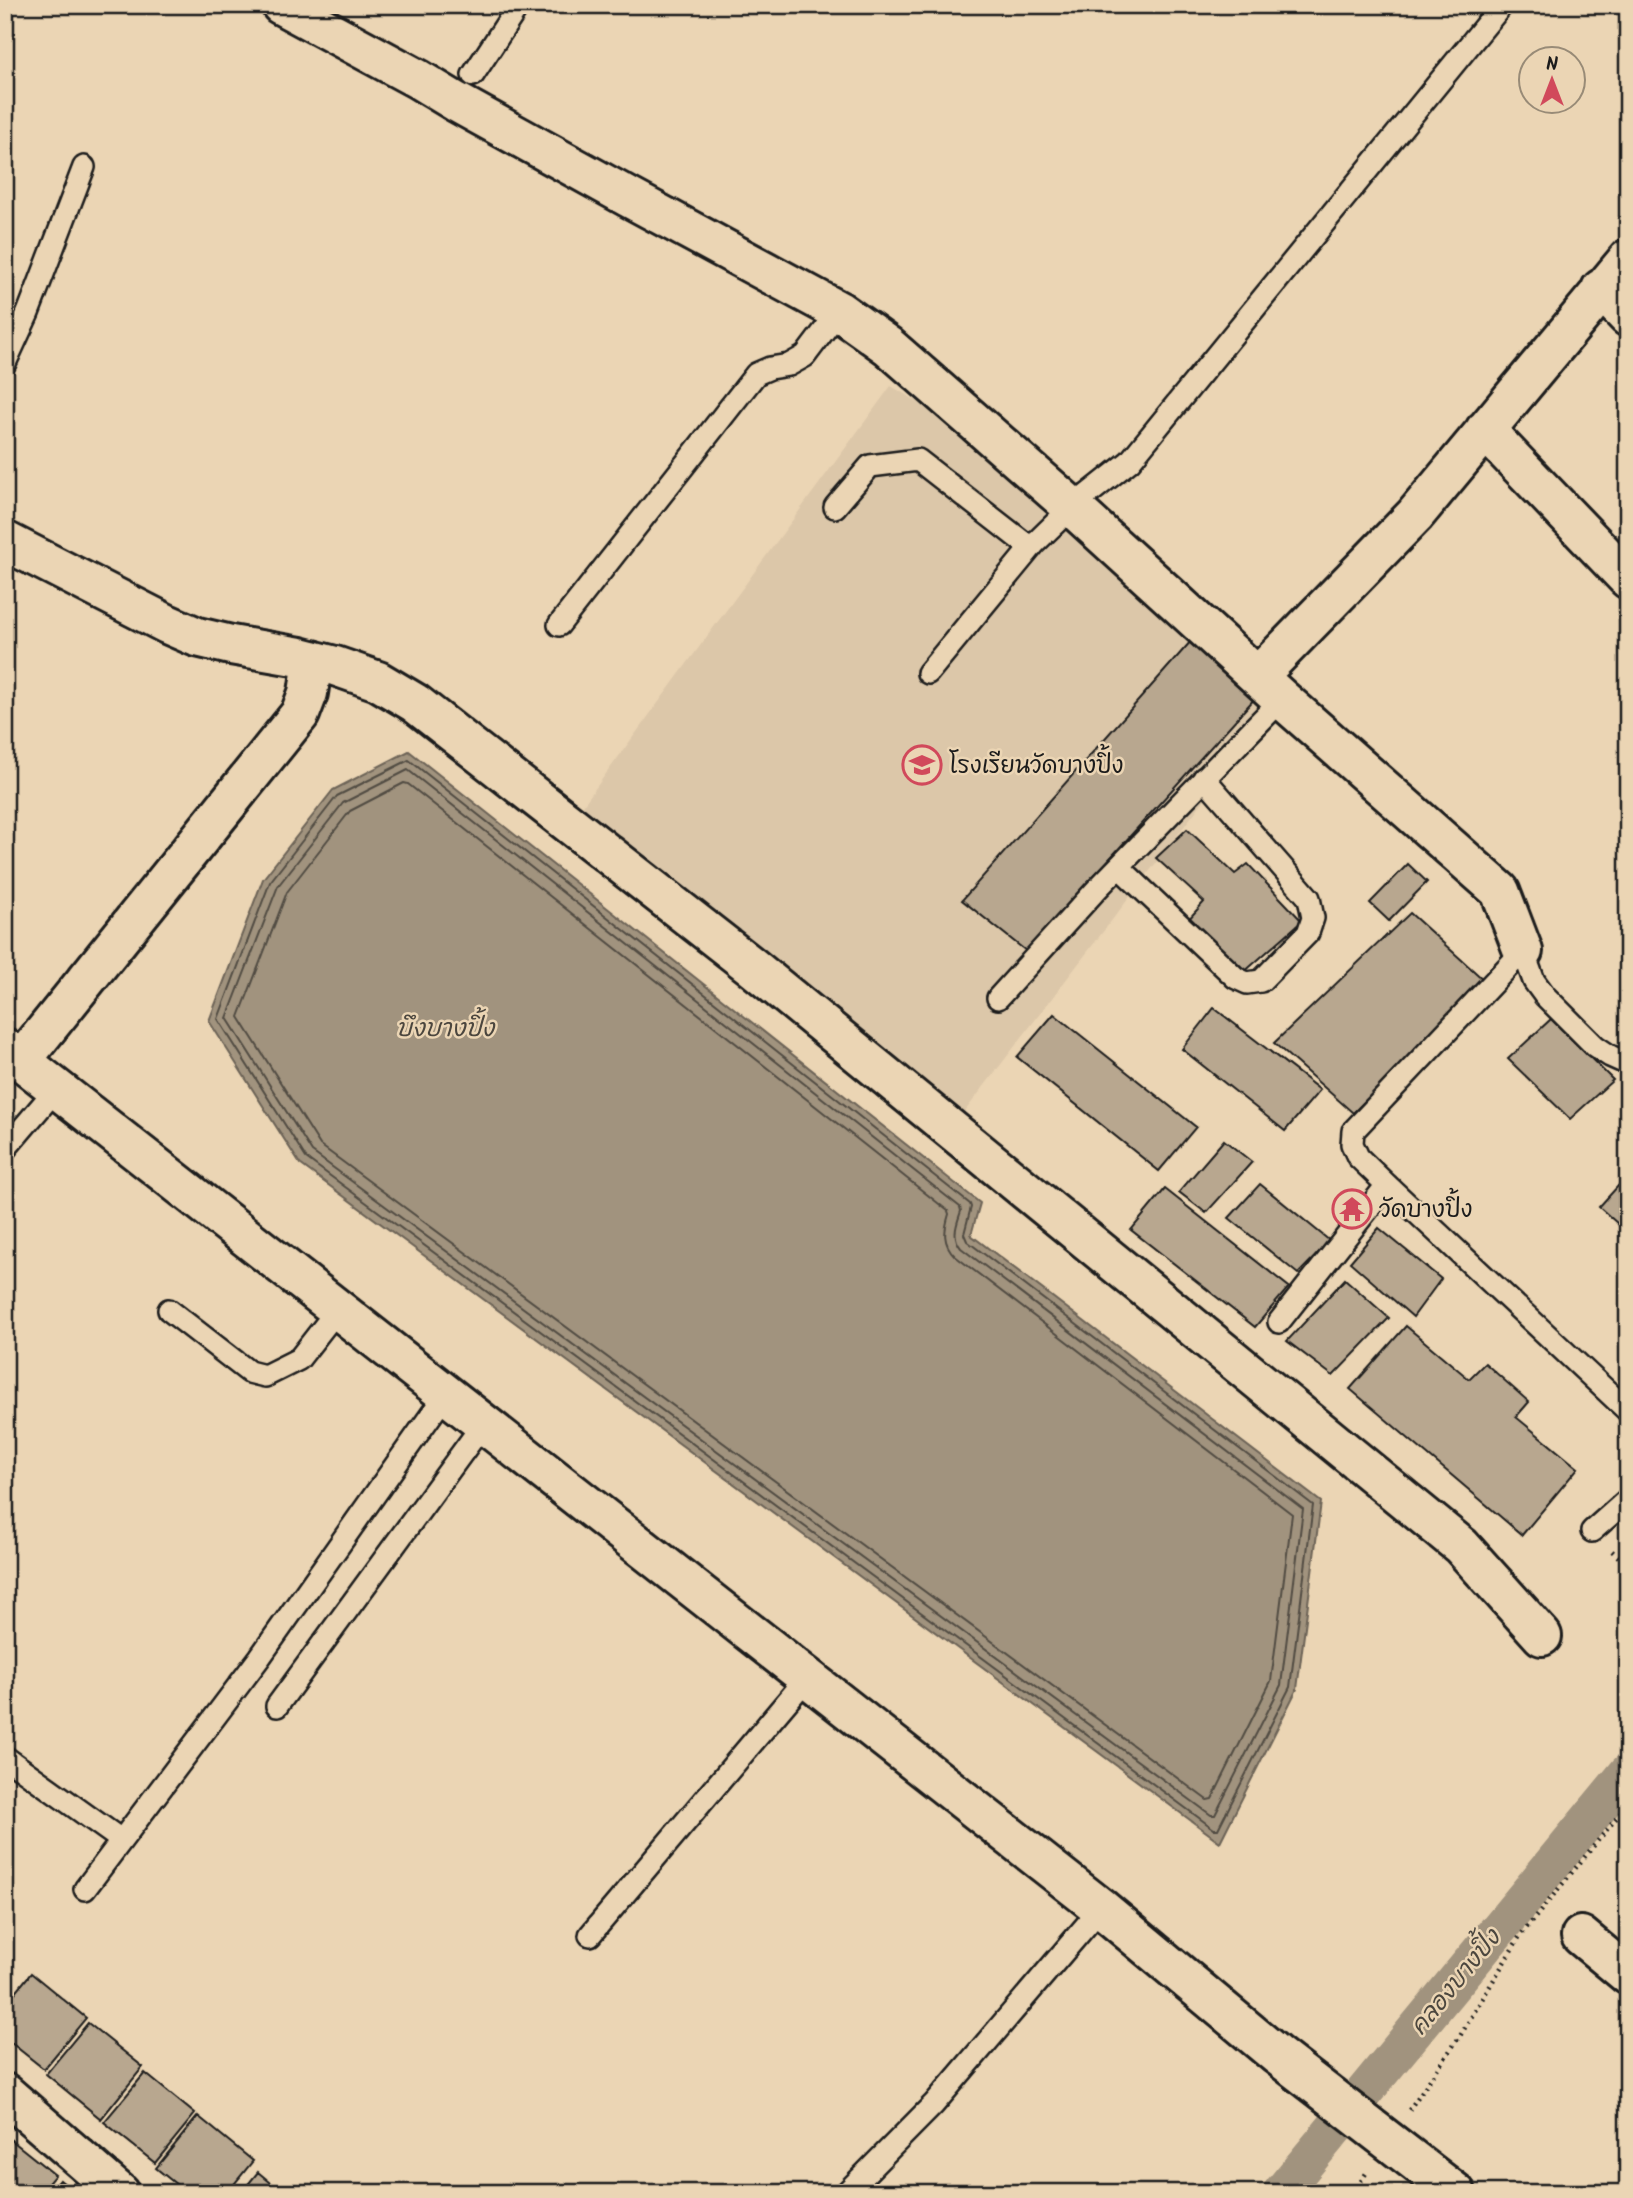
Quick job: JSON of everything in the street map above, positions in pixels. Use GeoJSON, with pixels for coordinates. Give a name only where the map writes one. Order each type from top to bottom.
{"type":"FeatureCollection","features":[{"type":"Feature","properties":{"kind":"street"},"geometry":{"type":"LineString","coordinates":[[281,5],[839,311],[888,346],[1500,891],[1524,951]]}},
{"type":"Feature","properties":{"kind":"street"},"geometry":{"type":"LineString","coordinates":[[1270,688],[1628,258]]}},
{"type":"Feature","properties":{"kind":"street"},"geometry":{"type":"LineString","coordinates":[[1601,289],[1628,317]]}},
{"type":"Feature","properties":{"kind":"street"},"geometry":{"type":"LineString","coordinates":[[1485,430],[1628,579]]}},
{"type":"Feature","properties":{"kind":"street"},"geometry":{"type":"LineString","coordinates":[[5,541],[197,637],[335,666],[378,681],[415,703],[750,965],[1461,1546],[1542,1636]]}},
{"type":"Feature","properties":{"kind":"street"},"geometry":{"type":"LineString","coordinates":[[313,660],[308,693],[300,714],[13,1054],[1101,1908],[1277,2055],[1456,2193]]}},
{"type":"Feature","properties":{"kind":"street"},"geometry":{"type":"LineString","coordinates":[[1581,1936],[1628,1975]]}},
{"type":"Feature","properties":{"kind":"street"},"geometry":{"type":"LineString","coordinates":[[5,2093],[120,2193]]}},
{"type":"Feature","properties":{"kind":"lane"},"geometry":{"type":"LineString","coordinates":[[472,75],[519,5]]}},
{"type":"Feature","properties":{"kind":"lane"},"geometry":{"type":"LineString","coordinates":[[928,673],[1034,544],[1072,508],[1130,461],[1502,5]]}},
{"type":"Feature","properties":{"kind":"lane"},"geometry":{"type":"LineString","coordinates":[[5,363],[28,313],[84,167]]}},
{"type":"Feature","properties":{"kind":"lane"},"geometry":{"type":"LineString","coordinates":[[559,625],[756,374],[770,368],[789,365],[805,356],[839,311]]}},
{"type":"Feature","properties":{"kind":"lane"},"geometry":{"type":"LineString","coordinates":[[835,507],[870,466],[918,460],[1023,542],[1034,544]]}},
{"type":"Feature","properties":{"kind":"lane"},"geometry":{"type":"LineString","coordinates":[[998,998],[1204,778],[1270,688]]}},
{"type":"Feature","properties":{"kind":"lane"},"geometry":{"type":"LineString","coordinates":[[1119,867],[1236,978],[1247,983],[1261,981],[1308,933],[1312,918],[1309,898],[1204,778]]}},
{"type":"Feature","properties":{"kind":"lane"},"geometry":{"type":"LineString","coordinates":[[1628,1064],[1595,1046],[1545,996],[1534,981],[1524,951],[1353,1131],[1352,1144],[1358,1157],[1628,1411]]}},
{"type":"Feature","properties":{"kind":"lane"},"geometry":{"type":"LineString","coordinates":[[5,1149],[57,1088]]}},
{"type":"Feature","properties":{"kind":"lane"},"geometry":{"type":"LineString","coordinates":[[1279,1322],[1387,1185]]}},
{"type":"Feature","properties":{"kind":"lane"},"geometry":{"type":"LineString","coordinates":[[169,1310],[249,1373],[265,1376],[299,1359],[338,1309]]}},
{"type":"Feature","properties":{"kind":"lane"},"geometry":{"type":"LineString","coordinates":[[85,1889],[260,1657],[446,1394]]}},
{"type":"Feature","properties":{"kind":"lane"},"geometry":{"type":"LineString","coordinates":[[277,1706],[484,1423]]}},
{"type":"Feature","properties":{"kind":"lane"},"geometry":{"type":"LineString","coordinates":[[1592,1531],[1628,1499]]}},
{"type":"Feature","properties":{"kind":"lane"},"geometry":{"type":"LineString","coordinates":[[590,1935],[807,1678]]}},
{"type":"Feature","properties":{"kind":"lane"},"geometry":{"type":"LineString","coordinates":[[5,1757],[121,1840]]}},
{"type":"Feature","properties":{"kind":"lane"},"geometry":{"type":"LineString","coordinates":[[846,2193],[934,2104],[1101,1908]]}},
{"type":"Feature","properties":{"kind":"path"},"geometry":{"type":"LineString","coordinates":[[1406,2115],[1460,2036],[1520,1936],[1628,1804]]}},
{"type":"Feature","properties":{"kind":"path"},"geometry":{"type":"LineString","coordinates":[[1353,2193],[1368,2170]]}},
{"type":"Feature","properties":{"kind":"shaded area","name":"โรงเรียนวัดบางปิ้ง"},"geometry":{"type":"Polygon","coordinates":[[[891,386],[1019,461],[1282,699],[962,1115],[564,831],[891,386]]]}},
{"type":"Feature","properties":{"kind":"water","name":"บึงบางปิ้ง"},"geometry":{"type":"Polygon","coordinates":[[[409,751],[980,1203],[971,1235],[1321,1502],[1297,1689],[1220,1842],[300,1164],[209,1021],[263,879],[333,790],[409,751]]]}},
{"type":"Feature","properties":{"kind":"building"},"geometry":{"type":"Polygon","coordinates":[[[1192,640],[1257,696],[1026,951],[962,900],[1192,640]]]}},
{"type":"Feature","properties":{"kind":"building"},"geometry":{"type":"Polygon","coordinates":[[[1187,829],[1235,874],[1248,864],[1302,921],[1242,974],[1187,921],[1204,902],[1156,858],[1187,829]]]}},
{"type":"Feature","properties":{"kind":"building"},"geometry":{"type":"Polygon","coordinates":[[[1408,864],[1427,882],[1389,921],[1370,903],[1408,864]]]}},
{"type":"Feature","properties":{"kind":"building"},"geometry":{"type":"Polygon","coordinates":[[[1410,913],[1485,981],[1353,1113],[1274,1043],[1410,913]]]}},
{"type":"Feature","properties":{"kind":"building"},"geometry":{"type":"Polygon","coordinates":[[[1214,1008],[1320,1090],[1285,1131],[1182,1049],[1214,1008]]]}},
{"type":"Feature","properties":{"kind":"building"},"geometry":{"type":"Polygon","coordinates":[[[1054,1014],[1196,1127],[1159,1171],[1017,1057],[1054,1014]]]}},
{"type":"Feature","properties":{"kind":"building"},"geometry":{"type":"Polygon","coordinates":[[[1551,1019],[1613,1080],[1570,1119],[1508,1059],[1551,1019]]]}},
{"type":"Feature","properties":{"kind":"building"},"geometry":{"type":"Polygon","coordinates":[[[1224,1140],[1252,1162],[1206,1213],[1179,1192],[1224,1140]]]}},
{"type":"Feature","properties":{"kind":"building"},"geometry":{"type":"Polygon","coordinates":[[[1628,1175],[1628,1233],[1599,1207],[1628,1175]]]}},
{"type":"Feature","properties":{"kind":"building"},"geometry":{"type":"Polygon","coordinates":[[[1260,1184],[1330,1241],[1298,1274],[1229,1218],[1260,1184]]]}},
{"type":"Feature","properties":{"kind":"building"},"geometry":{"type":"Polygon","coordinates":[[[1165,1189],[1289,1287],[1255,1327],[1131,1230],[1165,1189]]]}},
{"type":"Feature","properties":{"kind":"building"},"geometry":{"type":"Polygon","coordinates":[[[1379,1228],[1441,1279],[1413,1317],[1350,1262],[1379,1228]]]}},
{"type":"Feature","properties":{"kind":"building"},"geometry":{"type":"Polygon","coordinates":[[[1345,1279],[1389,1318],[1333,1376],[1287,1341],[1345,1279]]]}},
{"type":"Feature","properties":{"kind":"building"},"geometry":{"type":"Polygon","coordinates":[[[1406,1326],[1469,1379],[1485,1363],[1529,1402],[1516,1417],[1578,1468],[1522,1535],[1350,1389],[1406,1326]]]}},
{"type":"Feature","properties":{"kind":"building"},"geometry":{"type":"Polygon","coordinates":[[[31,1973],[86,2018],[44,2069],[5,2038],[5,2005],[31,1973]]]}},
{"type":"Feature","properties":{"kind":"building"},"geometry":{"type":"Polygon","coordinates":[[[88,2023],[143,2067],[101,2119],[46,2074],[88,2023]]]}},
{"type":"Feature","properties":{"kind":"building"},"geometry":{"type":"Polygon","coordinates":[[[145,2073],[195,2114],[155,2163],[104,2122],[145,2073]]]}},
{"type":"Feature","properties":{"kind":"building"},"geometry":{"type":"Polygon","coordinates":[[[198,2116],[253,2161],[227,2193],[187,2193],[156,2168],[198,2116]]]}},
{"type":"Feature","properties":{"kind":"building"},"geometry":{"type":"Polygon","coordinates":[[[5,2135],[55,2175],[40,2193],[5,2193],[5,2135]]]}},
{"type":"Feature","properties":{"kind":"building"},"geometry":{"type":"Polygon","coordinates":[[[258,2172],[283,2193],[241,2193],[258,2172]]]}},
{"type":"Feature","properties":{"kind":"building"},"geometry":{"type":"Polygon","coordinates":[[[60,2180],[76,2193],[49,2193],[60,2180]]]}},
{"type":"Feature","properties":{"kind":"waterway","name":"คลองบางปิ้ง"},"geometry":{"type":"LineString","coordinates":[[1281,2193],[1628,1772]]}},
{"type":"Feature","properties":{"kind":"place","name":"โรงเรียนวัดบางปิ้ง"},"geometry":{"type":"Point","coordinates":[922,765]}},
{"type":"Feature","properties":{"kind":"place","name":"วัดบางปิ้ง"},"geometry":{"type":"Point","coordinates":[1352,1209]}}]}
